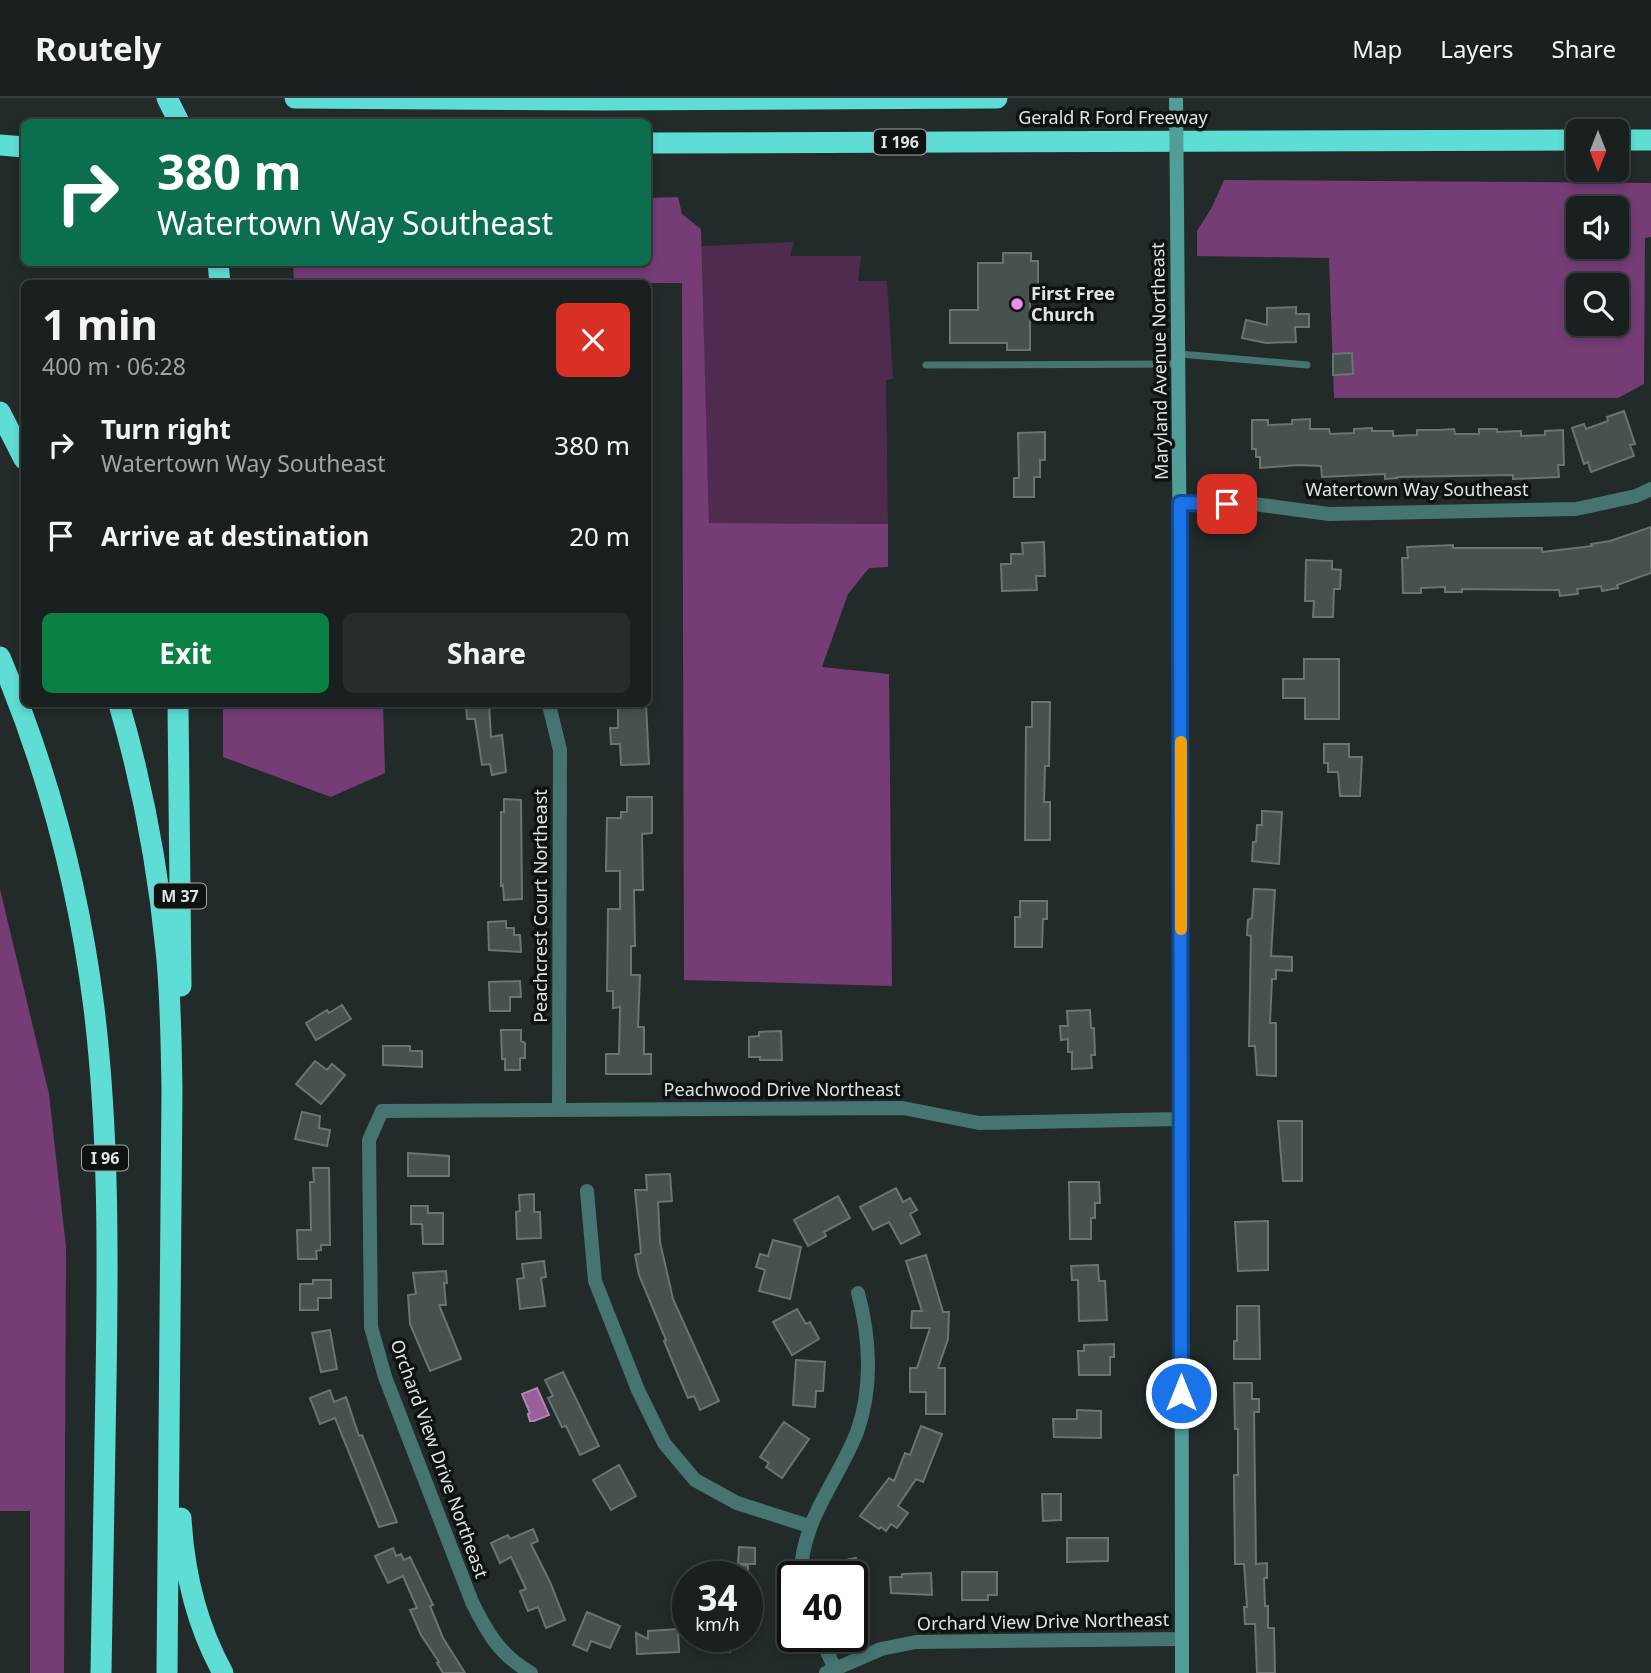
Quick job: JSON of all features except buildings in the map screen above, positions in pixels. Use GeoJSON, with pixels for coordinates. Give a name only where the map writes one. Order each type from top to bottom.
{"type":"FeatureCollection","features":[{"type":"Feature","properties":{"kind":"highway"},"geometry":{"type":"LineString","coordinates":[[167,98],[178,119]]}},
{"type":"Feature","properties":{"kind":"highway","name":"Gerald R Ford Freeway"},"geometry":{"type":"LineString","coordinates":[[296,98],[997,98]]}},
{"type":"Feature","properties":{"kind":"highway","name":"Gerald R Ford Freeway"},"geometry":{"type":"LineString","coordinates":[[651,143],[1566,140]]}},
{"type":"Feature","properties":{"kind":"highway"},"geometry":{"type":"LineString","coordinates":[[1629,140],[1651,140]]}},
{"type":"Feature","properties":{"kind":"highway"},"geometry":{"type":"LineString","coordinates":[[0,145],[21,147]]}},
{"type":"Feature","properties":{"kind":"highway"},"geometry":{"type":"LineString","coordinates":[[0,412],[21,453]]}},
{"type":"Feature","properties":{"kind":"highway","name":"I 96"},"geometry":{"type":"LineString","coordinates":[[0,657],[28,732],[59,830],[81,930],[94,1009],[104,1126],[107,1240],[101,1673]]}},
{"type":"Feature","properties":{"kind":"highway"},"geometry":{"type":"LineString","coordinates":[[120,707],[149,834],[163,918],[169,993],[172,1089],[167,1673]]}},
{"type":"Feature","properties":{"kind":"highway","name":"M 37"},"geometry":{"type":"LineString","coordinates":[[172,1089],[182,955],[178,707]]}},
{"type":"Feature","properties":{"kind":"highway"},"geometry":{"type":"LineString","coordinates":[[170,1352],[185,1560],[194,1606],[211,1651],[223,1673]]}},
{"type":"Feature","properties":{"kind":"street","name":"Maryland Avenue Northeast"},"geometry":{"type":"LineString","coordinates":[[1176,98],[1180,359],[1182,1673]]}},
{"type":"Feature","properties":{"kind":"street","name":"Watertown Way Southeast"},"geometry":{"type":"LineString","coordinates":[[1180,503],[1254,505],[1329,513],[1576,509],[1636,496],[1651,489]]}},
{"type":"Feature","properties":{"kind":"street","name":"Peachcrest Court Northeast"},"geometry":{"type":"LineString","coordinates":[[550,707],[560,750],[559,1110]]}},
{"type":"Feature","properties":{"kind":"street","name":"Peachwood Drive Northeast"},"geometry":{"type":"LineString","coordinates":[[382,1111],[904,1108],[979,1123],[1181,1119]]}},
{"type":"Feature","properties":{"kind":"street","name":"Orchard View Drive Northeast"},"geometry":{"type":"LineString","coordinates":[[382,1111],[369,1140],[371,1327],[385,1377],[472,1602],[489,1637],[515,1664],[531,1673]]}},
{"type":"Feature","properties":{"kind":"street"},"geometry":{"type":"LineString","coordinates":[[587,1191],[595,1281],[638,1390],[664,1443],[695,1480],[737,1503],[809,1526]]}},
{"type":"Feature","properties":{"kind":"street"},"geometry":{"type":"LineString","coordinates":[[801,1561],[809,1526],[857,1433],[866,1400],[868,1359],[863,1309],[858,1293]]}},
{"type":"Feature","properties":{"kind":"street","name":"Orchard View Drive Northeast"},"geometry":{"type":"LineString","coordinates":[[831,1671],[881,1649],[916,1642],[1181,1639]]}},
{"type":"Feature","properties":{"kind":"street"},"geometry":{"type":"LineString","coordinates":[[825,1652],[831,1671]]}},
{"type":"Feature","properties":{"kind":"lane"},"geometry":{"type":"LineString","coordinates":[[926,365],[1180,359],[1307,365]]}},
{"type":"Feature","properties":{"kind":"shaded area"},"geometry":{"type":"Polygon","coordinates":[[[1224,180],[1651,183],[1651,237],[1645,238],[1644,384],[1618,398],[1334,398],[1329,258],[1197,256],[1197,231],[1224,180]]]}},
{"type":"Feature","properties":{"kind":"shaded area"},"geometry":{"type":"Polygon","coordinates":[[[678,197],[682,214],[701,229],[709,523],[888,524],[888,567],[869,568],[848,594],[822,667],[889,674],[892,986],[684,980],[682,283],[651,283],[651,280],[294,280],[293,266],[651,266],[651,198],[678,197]]]}},
{"type":"Feature","properties":{"kind":"shaded area"},"geometry":{"type":"Polygon","coordinates":[[[794,242],[790,256],[861,256],[858,281],[887,281],[893,379],[886,380],[888,524],[709,523],[701,246],[794,242]]]}},
{"type":"Feature","properties":{"kind":"shaded area"},"geometry":{"type":"Polygon","coordinates":[[[223,707],[383,707],[385,773],[331,797],[223,757],[223,707]]]}},
{"type":"Feature","properties":{"kind":"shaded area"},"geometry":{"type":"Polygon","coordinates":[[[0,889],[49,1094],[66,1247],[64,1673],[30,1673],[30,1511],[0,1511],[0,889]]]}},
{"type":"Feature","properties":{"kind":"shaded area"},"geometry":{"type":"Polygon","coordinates":[[[537,1388],[549,1415],[530,1421],[530,1413],[522,1394],[537,1388]]]}},
{"type":"Feature","properties":{"kind":"slow traffic"},"geometry":{"type":"LineString","coordinates":[[1181,742],[1181,929]]}},
{"type":"Feature","properties":{"kind":"place","name":"First Free Church"},"geometry":{"type":"Point","coordinates":[1017,304]}},
{"type":"Feature","properties":{"kind":"route"},"geometry":{"type":"LineString","coordinates":[[1181,1393],[1180,503],[1227,504]]}}]}
